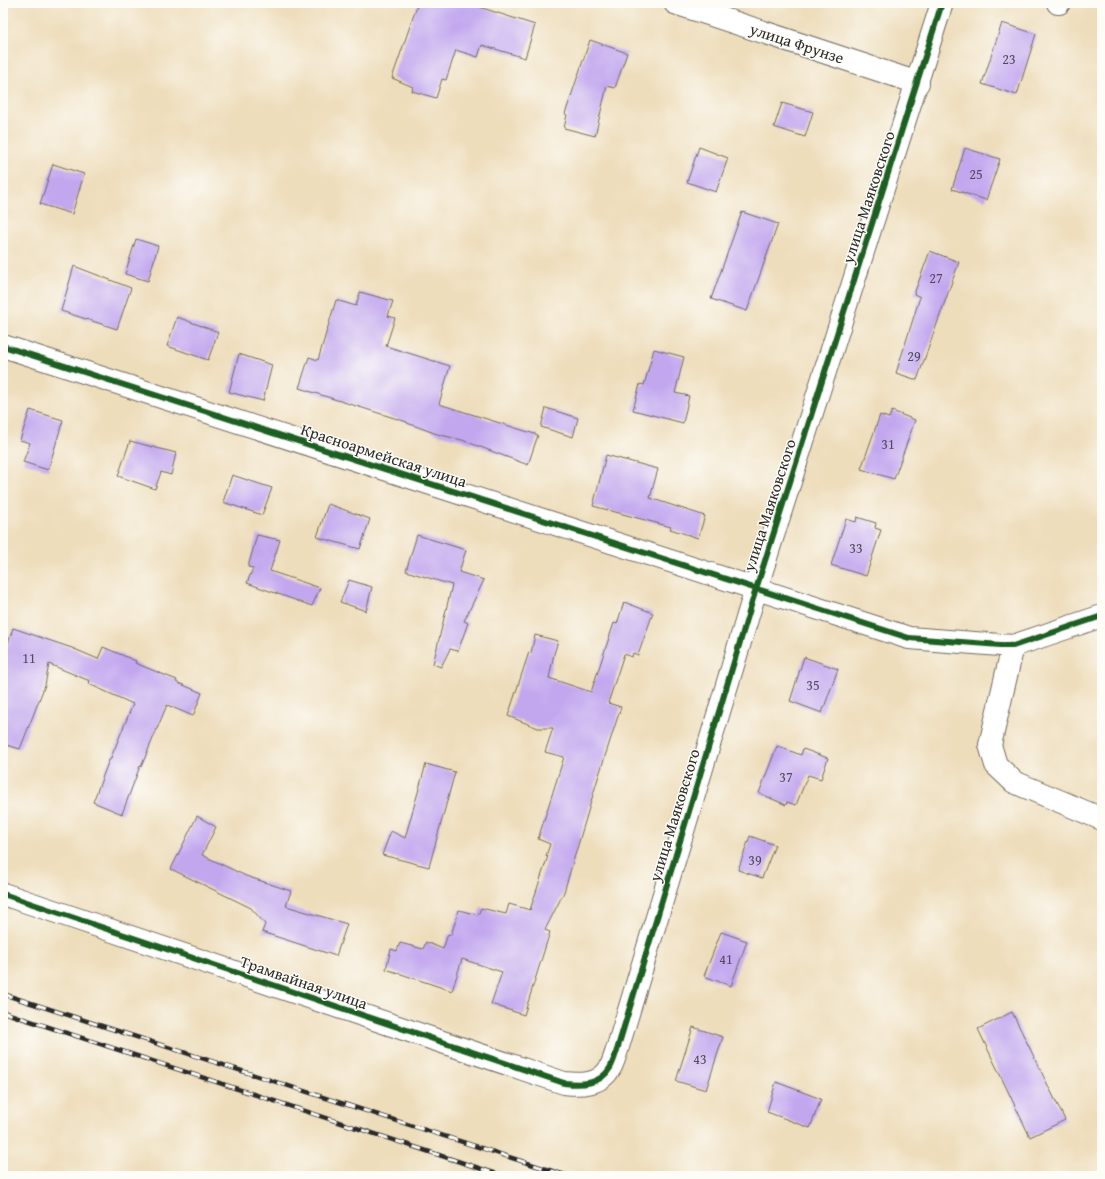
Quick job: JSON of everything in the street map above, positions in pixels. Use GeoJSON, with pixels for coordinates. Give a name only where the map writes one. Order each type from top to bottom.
{"type":"FeatureCollection","features":[{"type":"Feature","properties":{"kind":"street","name":"улица Фрунзе"},"geometry":{"type":"LineString","coordinates":[[675,3],[918,82]]}},
{"type":"Feature","properties":{"kind":"street","name":"улица Маяковского"},"geometry":{"type":"LineString","coordinates":[[597,1081],[610,1069],[617,1050],[756,589],[942,3]]}},
{"type":"Feature","properties":{"kind":"street","name":"Красноармейская улица"},"geometry":{"type":"LineString","coordinates":[[3,346],[909,638],[1013,646]]}},
{"type":"Feature","properties":{"kind":"street"},"geometry":{"type":"LineString","coordinates":[[1102,616],[1013,646],[990,745],[996,766],[1014,782],[1102,819]]}},
{"type":"Feature","properties":{"kind":"street","name":"Трамвайная улица"},"geometry":{"type":"LineString","coordinates":[[3,894],[564,1083],[582,1085],[597,1081]]}},
{"type":"Feature","properties":{"kind":"building"},"geometry":{"type":"Polygon","coordinates":[[[418,3],[467,3],[535,25],[525,58],[482,45],[478,57],[456,50],[446,80],[442,79],[436,98],[412,91],[413,87],[392,78],[418,3]]]}},
{"type":"Feature","properties":{"kind":"building"},"geometry":{"type":"Polygon","coordinates":[[[1002,23],[1036,34],[1017,95],[982,84],[1002,23]]]}},
{"type":"Feature","properties":{"kind":"building"},"geometry":{"type":"Polygon","coordinates":[[[590,40],[627,53],[615,88],[607,86],[595,136],[564,128],[567,115],[565,114],[590,40]]]}},
{"type":"Feature","properties":{"kind":"building"},"geometry":{"type":"Polygon","coordinates":[[[782,103],[813,112],[805,137],[774,127],[782,103]]]}},
{"type":"Feature","properties":{"kind":"building"},"geometry":{"type":"Polygon","coordinates":[[[699,147],[728,158],[716,192],[687,182],[699,147]]]}},
{"type":"Feature","properties":{"kind":"building"},"geometry":{"type":"Polygon","coordinates":[[[965,148],[1000,159],[986,200],[952,189],[965,148]]]}},
{"type":"Feature","properties":{"kind":"building"},"geometry":{"type":"Polygon","coordinates":[[[53,164],[84,174],[72,214],[40,204],[53,164]]]}},
{"type":"Feature","properties":{"kind":"building"},"geometry":{"type":"Polygon","coordinates":[[[742,212],[778,224],[747,311],[711,299],[742,212]]]}},
{"type":"Feature","properties":{"kind":"building"},"geometry":{"type":"Polygon","coordinates":[[[136,239],[158,246],[148,281],[125,274],[136,239]]]}},
{"type":"Feature","properties":{"kind":"building"},"geometry":{"type":"Polygon","coordinates":[[[930,251],[959,262],[917,380],[896,373],[920,297],[914,294],[930,251]]]}},
{"type":"Feature","properties":{"kind":"building"},"geometry":{"type":"Polygon","coordinates":[[[74,266],[131,288],[117,329],[61,311],[74,266]]]}},
{"type":"Feature","properties":{"kind":"building"},"geometry":{"type":"Polygon","coordinates":[[[360,292],[393,301],[388,316],[395,318],[386,346],[450,366],[439,404],[538,435],[528,465],[462,440],[437,434],[407,422],[299,388],[309,357],[318,360],[336,300],[356,306],[360,292]]]}},
{"type":"Feature","properties":{"kind":"building"},"geometry":{"type":"Polygon","coordinates":[[[177,317],[218,332],[208,360],[167,346],[177,317]]]}},
{"type":"Feature","properties":{"kind":"building"},"geometry":{"type":"Polygon","coordinates":[[[654,349],[684,357],[675,393],[689,396],[683,423],[633,410],[640,384],[644,385],[654,349]]]}},
{"type":"Feature","properties":{"kind":"building"},"geometry":{"type":"Polygon","coordinates":[[[239,354],[272,365],[263,401],[229,392],[239,354]]]}},
{"type":"Feature","properties":{"kind":"building"},"geometry":{"type":"Polygon","coordinates":[[[546,408],[578,418],[573,437],[541,427],[546,408]]]}},
{"type":"Feature","properties":{"kind":"building"},"geometry":{"type":"Polygon","coordinates":[[[30,410],[63,420],[48,470],[23,462],[30,443],[20,440],[30,410]]]}},
{"type":"Feature","properties":{"kind":"building"},"geometry":{"type":"Polygon","coordinates":[[[892,411],[915,420],[894,479],[861,469],[880,415],[889,418],[892,411]]]}},
{"type":"Feature","properties":{"kind":"building"},"geometry":{"type":"Polygon","coordinates":[[[130,441],[176,453],[171,475],[161,472],[155,489],[118,476],[130,441]]]}},
{"type":"Feature","properties":{"kind":"building"},"geometry":{"type":"Polygon","coordinates":[[[606,455],[658,469],[650,498],[705,516],[698,538],[670,529],[671,527],[593,506],[606,455]]]}},
{"type":"Feature","properties":{"kind":"building"},"geometry":{"type":"Polygon","coordinates":[[[232,475],[272,488],[262,515],[223,502],[232,475]]]}},
{"type":"Feature","properties":{"kind":"building"},"geometry":{"type":"Polygon","coordinates":[[[328,504],[370,519],[360,549],[317,537],[328,504]]]}},
{"type":"Feature","properties":{"kind":"building"},"geometry":{"type":"Polygon","coordinates":[[[857,517],[876,523],[875,528],[881,530],[866,576],[831,565],[846,519],[856,522],[857,517]]]}},
{"type":"Feature","properties":{"kind":"building"},"geometry":{"type":"Polygon","coordinates":[[[257,535],[280,540],[270,571],[320,588],[312,606],[247,583],[253,568],[248,567],[257,535]]]}},
{"type":"Feature","properties":{"kind":"building"},"geometry":{"type":"Polygon","coordinates":[[[417,535],[466,550],[459,572],[484,580],[464,621],[468,623],[458,651],[450,649],[441,667],[433,664],[452,585],[406,571],[417,535]]]}},
{"type":"Feature","properties":{"kind":"building"},"geometry":{"type":"Polygon","coordinates":[[[349,580],[372,587],[366,611],[340,602],[349,580]]]}},
{"type":"Feature","properties":{"kind":"building"},"geometry":{"type":"Polygon","coordinates":[[[624,602],[653,613],[638,655],[633,653],[632,657],[624,654],[608,703],[621,707],[564,892],[545,930],[550,932],[524,1015],[491,1004],[502,972],[462,959],[452,991],[386,969],[391,949],[397,951],[400,943],[423,949],[426,942],[443,949],[448,934],[451,935],[459,910],[478,915],[481,908],[506,914],[509,904],[530,910],[548,856],[546,856],[550,844],[538,839],[564,757],[545,752],[553,728],[538,728],[508,716],[529,652],[531,653],[535,635],[558,641],[549,678],[591,692],[614,623],[617,624],[624,602]]]}},
{"type":"Feature","properties":{"kind":"building"},"geometry":{"type":"Polygon","coordinates":[[[13,628],[72,648],[98,659],[103,647],[136,661],[135,663],[177,680],[176,682],[202,693],[193,716],[167,705],[141,767],[140,766],[122,814],[93,802],[133,704],[89,684],[90,681],[49,664],[45,685],[20,749],[3,744],[3,659],[13,628]]]}},
{"type":"Feature","properties":{"kind":"building"},"geometry":{"type":"Polygon","coordinates":[[[804,657],[838,669],[822,713],[790,701],[804,657]]]}},
{"type":"Feature","properties":{"kind":"building"},"geometry":{"type":"Polygon","coordinates":[[[777,746],[801,755],[803,749],[828,758],[821,779],[808,775],[796,805],[787,802],[786,805],[759,793],[777,746]]]}},
{"type":"Feature","properties":{"kind":"building"},"geometry":{"type":"Polygon","coordinates":[[[426,764],[455,772],[429,867],[382,855],[391,831],[405,838],[426,764]]]}},
{"type":"Feature","properties":{"kind":"building"},"geometry":{"type":"Polygon","coordinates":[[[197,816],[216,827],[202,855],[246,876],[291,891],[286,906],[347,924],[336,956],[262,932],[265,924],[251,908],[171,869],[197,816]]]}},
{"type":"Feature","properties":{"kind":"building"},"geometry":{"type":"Polygon","coordinates":[[[750,836],[775,845],[762,878],[738,870],[750,836]]]}},
{"type":"Feature","properties":{"kind":"building"},"geometry":{"type":"Polygon","coordinates":[[[721,932],[747,941],[731,986],[704,976],[721,932]]]}},
{"type":"Feature","properties":{"kind":"building"},"geometry":{"type":"Polygon","coordinates":[[[1012,1012],[1065,1120],[1030,1137],[978,1029],[1012,1012]]]}},
{"type":"Feature","properties":{"kind":"building"},"geometry":{"type":"Polygon","coordinates":[[[693,1027],[723,1037],[706,1090],[676,1081],[693,1027]]]}},
{"type":"Feature","properties":{"kind":"building"},"geometry":{"type":"Polygon","coordinates":[[[776,1082],[821,1099],[810,1128],[767,1112],[776,1082]]]}},
{"type":"Feature","properties":{"kind":"railway"},"geometry":{"type":"LineString","coordinates":[[3,994],[568,1176]]}},
{"type":"Feature","properties":{"kind":"railway"},"geometry":{"type":"LineString","coordinates":[[3,1012],[503,1176]]}},
{"type":"Feature","properties":{"kind":"cycle path"},"geometry":{"type":"LineString","coordinates":[[3,894],[564,1083],[590,1083],[606,1074],[611,1066],[617,1050],[756,589],[942,3]]}},
{"type":"Feature","properties":{"kind":"cycle path"},"geometry":{"type":"LineString","coordinates":[[3,346],[909,638],[1013,646],[1102,616]]}}]}
